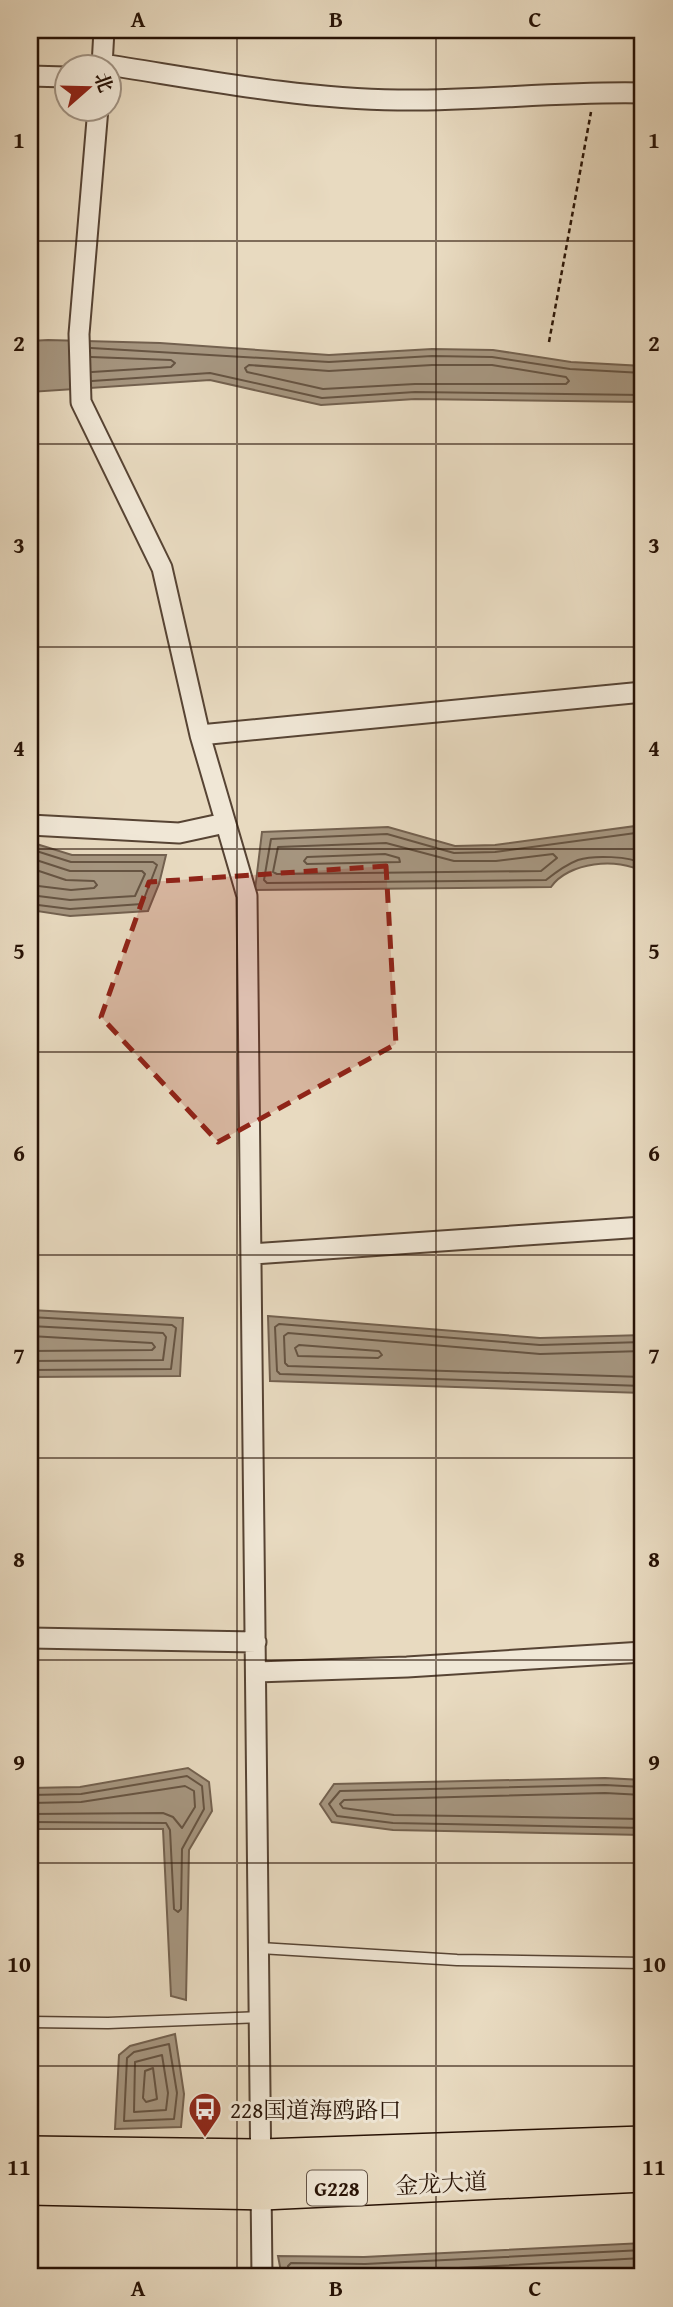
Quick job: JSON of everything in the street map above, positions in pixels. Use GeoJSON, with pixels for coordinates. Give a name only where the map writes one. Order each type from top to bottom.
{"type":"FeatureCollection","features":[{"type":"Feature","properties":{"kind":"highway","name":"金龙大道"},"geometry":{"type":"LineString","coordinates":[[30,2154],[263,2157],[643,2144]]}},
{"type":"Feature","properties":{"kind":"highway","name":"金龙大道"},"geometry":{"type":"LineString","coordinates":[[30,2187],[263,2192],[643,2174]]}},
{"type":"Feature","properties":{"kind":"street"},"geometry":{"type":"LineString","coordinates":[[102,52],[104,30]]}},
{"type":"Feature","properties":{"kind":"street"},"geometry":{"type":"LineString","coordinates":[[122,69],[345,98],[400,100],[594,92],[643,93]]}},
{"type":"Feature","properties":{"kind":"street"},"geometry":{"type":"LineString","coordinates":[[30,76],[52,77]]}},
{"type":"Feature","properties":{"kind":"street"},"geometry":{"type":"LineString","coordinates":[[97,122],[79,334],[81,402],[162,568],[200,735],[247,896],[263,2157],[262,2277]]}},
{"type":"Feature","properties":{"kind":"street"},"geometry":{"type":"LineString","coordinates":[[200,735],[643,692]]}},
{"type":"Feature","properties":{"kind":"street"},"geometry":{"type":"LineString","coordinates":[[30,825],[179,833],[225,823]]}},
{"type":"Feature","properties":{"kind":"street"},"geometry":{"type":"LineString","coordinates":[[252,1254],[643,1227]]}},
{"type":"Feature","properties":{"kind":"street"},"geometry":{"type":"LineString","coordinates":[[30,1638],[256,1642]]}},
{"type":"Feature","properties":{"kind":"street"},"geometry":{"type":"LineString","coordinates":[[256,1672],[643,1652]]}},
{"type":"Feature","properties":{"kind":"lane"},"geometry":{"type":"LineString","coordinates":[[260,1948],[457,1959],[643,1963]]}},
{"type":"Feature","properties":{"kind":"lane"},"geometry":{"type":"LineString","coordinates":[[30,2022],[108,2023],[261,2017]]}},
{"type":"Feature","properties":{"kind":"path"},"geometry":{"type":"LineString","coordinates":[[550,342],[594,92]]}},
{"type":"Feature","properties":{"kind":"highlighted area"},"geometry":{"type":"Polygon","coordinates":[[[386,866],[396,1044],[218,1142],[101,1017],[149,882],[386,866]]]}},
{"type":"Feature","properties":{"kind":"water"},"geometry":{"type":"Polygon","coordinates":[[[30,341],[160,343],[329,355],[432,349],[493,350],[571,362],[643,366],[643,402],[415,399],[321,405],[210,380],[30,392],[30,341]]]}},
{"type":"Feature","properties":{"kind":"water"},"geometry":{"type":"Polygon","coordinates":[[[643,825],[643,872],[620,864],[594,864],[569,872],[551,887],[255,890],[262,832],[388,827],[455,846],[495,845],[643,825]]]}},
{"type":"Feature","properties":{"kind":"water"},"geometry":{"type":"Polygon","coordinates":[[[30,842],[72,855],[166,855],[159,884],[148,911],[70,916],[30,910],[30,842]]]}},
{"type":"Feature","properties":{"kind":"water"},"geometry":{"type":"Polygon","coordinates":[[[30,1310],[183,1318],[180,1376],[30,1377],[30,1310]]]}},
{"type":"Feature","properties":{"kind":"water"},"geometry":{"type":"Polygon","coordinates":[[[268,1316],[540,1338],[643,1335],[643,1393],[270,1381],[268,1316]]]}},
{"type":"Feature","properties":{"kind":"water"},"geometry":{"type":"Polygon","coordinates":[[[188,1768],[209,1782],[212,1811],[189,1850],[186,2000],[171,1996],[163,1829],[30,1829],[30,1788],[80,1787],[188,1768]]]}},
{"type":"Feature","properties":{"kind":"water"},"geometry":{"type":"Polygon","coordinates":[[[605,1778],[643,1780],[643,1835],[393,1830],[332,1822],[320,1804],[334,1784],[605,1778]]]}},
{"type":"Feature","properties":{"kind":"water"},"geometry":{"type":"Polygon","coordinates":[[[175,2034],[184,2094],[181,2127],[115,2129],[119,2055],[130,2046],[175,2034]]]}},
{"type":"Feature","properties":{"kind":"water"},"geometry":{"type":"Polygon","coordinates":[[[643,2243],[643,2277],[282,2277],[278,2256],[364,2257],[643,2243]]]}},
{"type":"Feature","properties":{"kind":"water"},"geometry":{"type":"Polygon","coordinates":[[[30,2269],[180,2275],[180,2277],[30,2277],[30,2269]]]}},
{"type":"Feature","properties":{"kind":"place","name":"228国道海鸥路口"},"geometry":{"type":"Point","coordinates":[205,2139]}}]}
